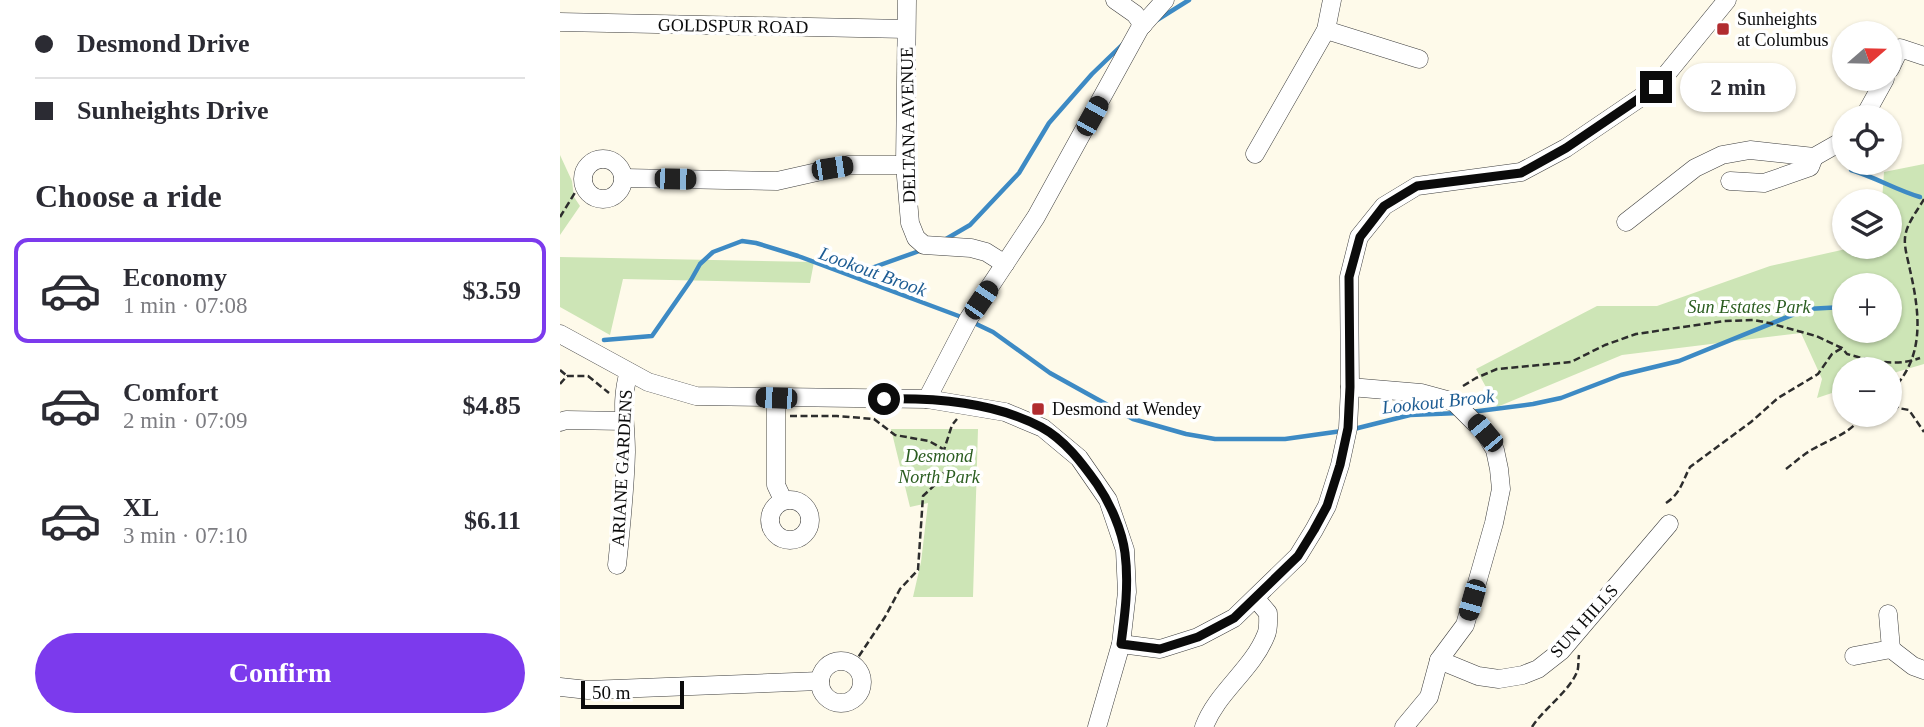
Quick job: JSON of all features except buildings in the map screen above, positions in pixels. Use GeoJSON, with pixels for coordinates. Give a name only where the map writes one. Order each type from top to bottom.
{"type":"FeatureCollection","features":[{"type":"Feature","properties":{"kind":"street","name":"DELTANA AVENUE"},"geometry":{"type":"LineString","coordinates":[[907,0],[905,165],[910,223],[916,238],[924,245],[986,251],[1005,264]]}},
{"type":"Feature","properties":{"kind":"street"},"geometry":{"type":"LineString","coordinates":[[1115,0],[1135,14],[1143,24]]}},
{"type":"Feature","properties":{"kind":"street"},"geometry":{"type":"LineString","coordinates":[[927,398],[954,344],[1036,217],[1143,24],[1165,0]]}},
{"type":"Feature","properties":{"kind":"street"},"geometry":{"type":"LineString","coordinates":[[1255,154],[1326,30],[1332,0]]}},
{"type":"Feature","properties":{"kind":"street"},"geometry":{"type":"LineString","coordinates":[[1121,644],[1160,649],[1198,637],[1234,618],[1298,556],[1327,506],[1340,465],[1348,428],[1350,387],[1349,277],[1360,237],[1384,206],[1417,186],[1521,173],[1566,148],[1656,87],[1727,0]]}},
{"type":"Feature","properties":{"kind":"street","name":"GOLDSPUR ROAD"},"geometry":{"type":"LineString","coordinates":[[560,22],[906,29]]}},
{"type":"Feature","properties":{"kind":"street"},"geometry":{"type":"LineString","coordinates":[[1326,30],[1419,59]]}},
{"type":"Feature","properties":{"kind":"street"},"geometry":{"type":"LineString","coordinates":[[1902,49],[1924,55]]}},
{"type":"Feature","properties":{"kind":"street"},"geometry":{"type":"LineString","coordinates":[[1626,222],[1695,168],[1722,155],[1750,150],[1814,157],[1832,147]]}},
{"type":"Feature","properties":{"kind":"street"},"geometry":{"type":"LineString","coordinates":[[1730,181],[1764,183],[1810,167],[1814,157]]}},
{"type":"Feature","properties":{"kind":"street"},"geometry":{"type":"LineString","coordinates":[[624,178],[777,181],[848,165],[905,165]]}},
{"type":"Feature","properties":{"kind":"street"},"geometry":{"type":"LineString","coordinates":[[560,334],[648,382],[696,396],[927,398],[1005,412],[1043,428],[1079,458],[1108,500],[1125,550],[1127,592],[1121,644],[1097,727]]}},
{"type":"Feature","properties":{"kind":"street","name":"ARIANE GARDENS"},"geometry":{"type":"LineString","coordinates":[[617,565],[626,448],[623,390],[629,372]]}},
{"type":"Feature","properties":{"kind":"street"},"geometry":{"type":"LineString","coordinates":[[1350,387],[1421,393],[1454,402],[1480,427],[1495,450],[1501,489],[1465,625],[1439,660],[1429,697],[1404,727]]}},
{"type":"Feature","properties":{"kind":"street"},"geometry":{"type":"LineString","coordinates":[[776,398],[776,485],[783,500]]}},
{"type":"Feature","properties":{"kind":"street"},"geometry":{"type":"LineString","coordinates":[[560,422],[624,421]]}},
{"type":"Feature","properties":{"kind":"street","name":"SUN HILLS"},"geometry":{"type":"LineString","coordinates":[[1439,660],[1478,676],[1499,679],[1538,669],[1560,651],[1669,524]]}},
{"type":"Feature","properties":{"kind":"street"},"geometry":{"type":"LineString","coordinates":[[1204,727],[1210,712],[1246,670],[1267,633],[1268,613],[1255,599]]}},
{"type":"Feature","properties":{"kind":"street"},"geometry":{"type":"LineString","coordinates":[[1888,614],[1891,649],[1913,666],[1924,670]]}},
{"type":"Feature","properties":{"kind":"street"},"geometry":{"type":"LineString","coordinates":[[1854,656],[1891,649]]}},
{"type":"Feature","properties":{"kind":"street"},"geometry":{"type":"LineString","coordinates":[[836,662],[853,665],[862,680],[858,696],[851,702],[842,704],[826,697],[820,681],[823,672],[836,662]]}},
{"type":"Feature","properties":{"kind":"street"},"geometry":{"type":"LineString","coordinates":[[560,687],[588,690],[820,681]]}},
{"type":"Feature","properties":{"kind":"path"},"geometry":{"type":"LineString","coordinates":[[560,218],[576,191]]}},
{"type":"Feature","properties":{"kind":"path"},"geometry":{"type":"LineString","coordinates":[[1923,335],[1905,238],[1924,199]]}},
{"type":"Feature","properties":{"kind":"path"},"geometry":{"type":"LineString","coordinates":[[1463,386],[1497,369],[1571,362],[1605,345],[1636,334],[1724,321],[1754,320],[1769,323],[1816,336],[1842,348],[1847,354],[1889,363],[1903,363],[1920,358]]}},
{"type":"Feature","properties":{"kind":"path"},"geometry":{"type":"LineString","coordinates":[[1665,503],[1682,489],[1690,467],[1751,422],[1778,398],[1818,374],[1832,354],[1842,348]]}},
{"type":"Feature","properties":{"kind":"path"},"geometry":{"type":"LineString","coordinates":[[1914,370],[1922,349]]}},
{"type":"Feature","properties":{"kind":"path"},"geometry":{"type":"LineString","coordinates":[[560,370],[567,376],[588,376],[616,400]]}},
{"type":"Feature","properties":{"kind":"path"},"geometry":{"type":"LineString","coordinates":[[560,384],[567,376]]}},
{"type":"Feature","properties":{"kind":"path"},"geometry":{"type":"LineString","coordinates":[[1902,383],[1908,378]]}},
{"type":"Feature","properties":{"kind":"path"},"geometry":{"type":"LineString","coordinates":[[853,665],[900,589],[918,570],[923,496],[939,481],[947,467],[944,450],[952,425],[967,405]]}},
{"type":"Feature","properties":{"kind":"path"},"geometry":{"type":"LineString","coordinates":[[1902,409],[1909,410],[1924,432]]}},
{"type":"Feature","properties":{"kind":"path"},"geometry":{"type":"LineString","coordinates":[[787,416],[874,419],[895,435],[929,440],[944,450]]}},
{"type":"Feature","properties":{"kind":"path"},"geometry":{"type":"LineString","coordinates":[[1786,469],[1815,447],[1852,427]]}},
{"type":"Feature","properties":{"kind":"path"},"geometry":{"type":"LineString","coordinates":[[1532,727],[1541,712],[1564,690],[1577,672],[1579,654]]}},
{"type":"Feature","properties":{"kind":"green space"},"geometry":{"type":"Polygon","coordinates":[[[560,155],[572,181],[574,197],[580,206],[560,235],[560,155]]]}},
{"type":"Feature","properties":{"kind":"green space","name":"Sun Estates Park"},"geometry":{"type":"Polygon","coordinates":[[[1924,164],[1924,364],[1902,370],[1902,357],[1832,357],[1832,393],[1817,398],[1822,379],[1801,333],[1622,355],[1497,407],[1476,369],[1597,306],[1657,306],[1770,266],[1832,252],[1832,259],[1902,259],[1902,189],[1883,189],[1884,175],[1902,175],[1902,168],[1924,164]]]}},
{"type":"Feature","properties":{"kind":"green space"},"geometry":{"type":"Polygon","coordinates":[[[560,257],[814,262],[810,283],[623,279],[610,335],[560,307],[560,257]]]}},
{"type":"Feature","properties":{"kind":"green space","name":"Desmond North Park"},"geometry":{"type":"Polygon","coordinates":[[[891,429],[978,429],[973,597],[913,597],[921,562],[928,503],[910,507],[891,429]]]}},
{"type":"Feature","properties":{"kind":"waterway"},"geometry":{"type":"LineString","coordinates":[[1157,20],[1189,0]]}},
{"type":"Feature","properties":{"kind":"waterway"},"geometry":{"type":"LineString","coordinates":[[946,239],[970,225],[1019,173],[1049,123],[1122,45]]}},
{"type":"Feature","properties":{"kind":"waterway"},"geometry":{"type":"LineString","coordinates":[[1866,175],[1920,197]]}},
{"type":"Feature","properties":{"kind":"waterway","name":"Lookout Brook"},"geometry":{"type":"LineString","coordinates":[[604,340],[652,336],[700,264],[713,252],[742,241],[798,256],[964,318]]}},
{"type":"Feature","properties":{"kind":"waterway"},"geometry":{"type":"LineString","coordinates":[[852,275],[922,250]]}},
{"type":"Feature","properties":{"kind":"waterway","name":"Lookout Brook"},"geometry":{"type":"LineString","coordinates":[[1471,412],[1561,398],[1621,375],[1679,361],[1807,309],[1832,308]]}},
{"type":"Feature","properties":{"kind":"waterway","name":"Lookout Brook"},"geometry":{"type":"LineString","coordinates":[[972,322],[993,332],[1050,373],[1133,419],[1215,439],[1285,439],[1342,431]]}},
{"type":"Feature","properties":{"kind":"waterway","name":"Lookout Brook"},"geometry":{"type":"LineString","coordinates":[[1354,429],[1410,415],[1459,413]]}},
{"type":"Feature","properties":{"kind":"place","name":"Sunheights at Columbus"},"geometry":{"type":"Point","coordinates":[1723,29]}},
{"type":"Feature","properties":{"kind":"place","name":"Desmond at Wendey"},"geometry":{"type":"Point","coordinates":[1038,409]}},
{"type":"Feature","properties":{"kind":"route"},"geometry":{"type":"LineString","coordinates":[[884,399],[927,398],[1005,412],[1043,428],[1079,458],[1108,500],[1125,550],[1127,592],[1121,644],[1160,649],[1198,637],[1234,618],[1298,556],[1327,506],[1348,428],[1349,277],[1360,237],[1384,206],[1417,186],[1521,173],[1566,148],[1656,87]]}}]}
